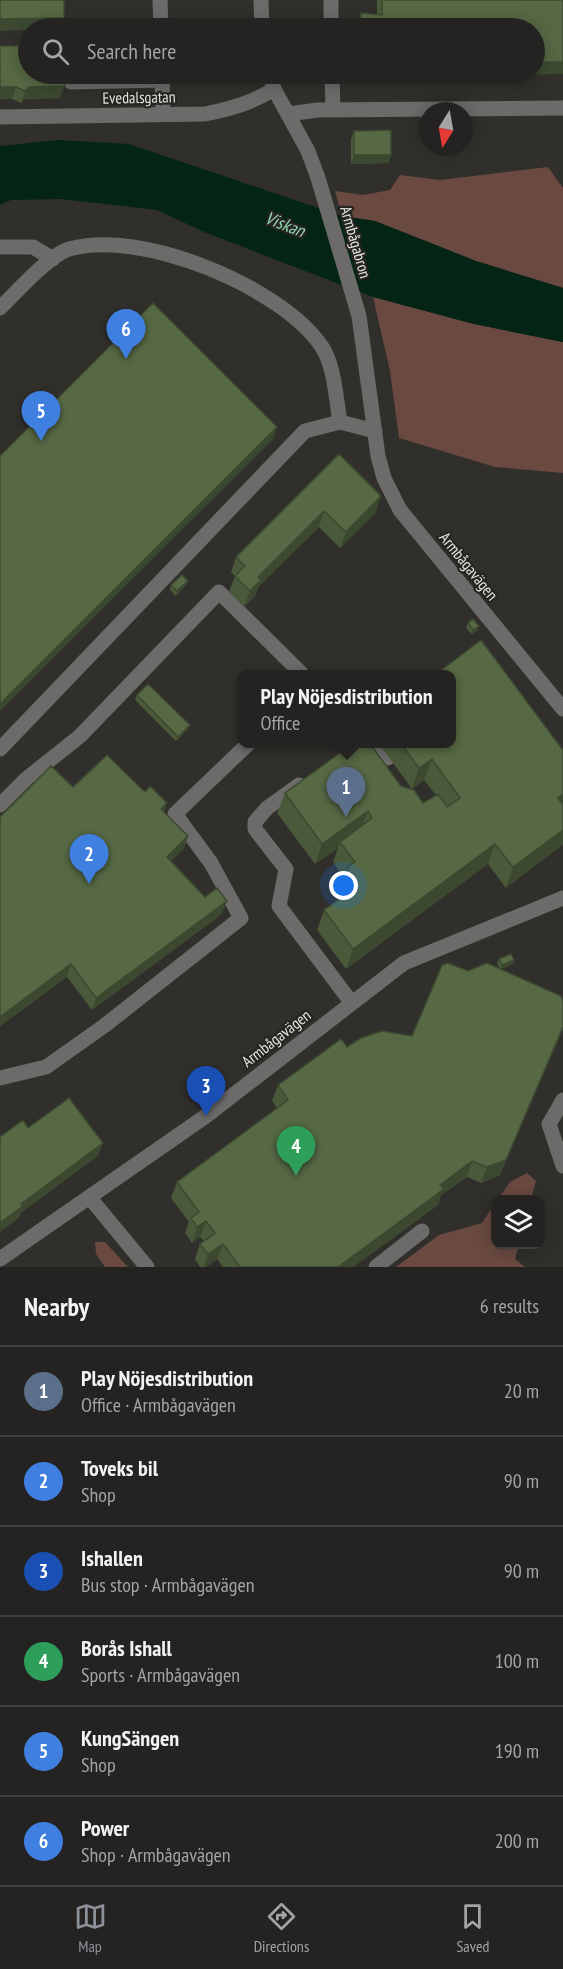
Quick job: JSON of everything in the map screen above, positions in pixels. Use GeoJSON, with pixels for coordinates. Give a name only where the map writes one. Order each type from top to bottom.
{"type":"FeatureCollection","features":[{"type":"Feature","properties":{"kind":"street"},"geometry":{"type":"LineString","coordinates":[[160,0],[161,18]]}},
{"type":"Feature","properties":{"kind":"street"},"geometry":{"type":"LineString","coordinates":[[261,0],[262,18]]}},
{"type":"Feature","properties":{"kind":"street"},"geometry":{"type":"LineString","coordinates":[[331,0],[332,18]]}},
{"type":"Feature","properties":{"kind":"street"},"geometry":{"type":"LineString","coordinates":[[162,84],[163,114]]}},
{"type":"Feature","properties":{"kind":"street","name":"Evedalsgatan"},"geometry":{"type":"LineString","coordinates":[[0,117],[205,114],[231,109],[261,98],[270,84]]}},
{"type":"Feature","properties":{"kind":"street","name":"Armbågabron"},"geometry":{"type":"LineString","coordinates":[[273,84],[308,151],[318,178],[358,316]]}},
{"type":"Feature","properties":{"kind":"street"},"geometry":{"type":"LineString","coordinates":[[332,84],[333,110]]}},
{"type":"Feature","properties":{"kind":"street"},"geometry":{"type":"LineString","coordinates":[[288,114],[333,110],[563,108]]}},
{"type":"Feature","properties":{"kind":"street"},"geometry":{"type":"LineString","coordinates":[[0,308],[67,249],[90,245],[126,245],[162,251],[195,262],[282,307],[305,326],[324,349],[333,381],[340,422]]}},
{"type":"Feature","properties":{"kind":"street"},"geometry":{"type":"LineString","coordinates":[[0,247],[33,247],[53,259]]}},
{"type":"Feature","properties":{"kind":"street","name":"Armbågavägen"},"geometry":{"type":"LineString","coordinates":[[358,316],[384,478],[400,510],[563,709]]}},
{"type":"Feature","properties":{"kind":"street"},"geometry":{"type":"LineString","coordinates":[[0,749],[304,430],[340,422],[375,431]]}},
{"type":"Feature","properties":{"kind":"street"},"geometry":{"type":"LineString","coordinates":[[0,805],[27,779],[80,736],[219,592],[297,670]]}},
{"type":"Feature","properties":{"kind":"street"},"geometry":{"type":"LineString","coordinates":[[0,1078],[46,1067],[104,1026],[241,918],[211,863],[175,814],[244,748]]}},
{"type":"Feature","properties":{"kind":"street"},"geometry":{"type":"LineString","coordinates":[[373,748],[388,758]]}},
{"type":"Feature","properties":{"kind":"street"},"geometry":{"type":"LineString","coordinates":[[312,776],[267,808],[255,822],[255,829],[286,868],[279,906],[351,1002]]}},
{"type":"Feature","properties":{"kind":"street","name":"Armbågavägen"},"geometry":{"type":"LineString","coordinates":[[0,1259],[206,1116],[404,963],[563,898]]}},
{"type":"Feature","properties":{"kind":"street"},"geometry":{"type":"LineString","coordinates":[[563,1100],[549,1125],[563,1166]]}},
{"type":"Feature","properties":{"kind":"street"},"geometry":{"type":"LineString","coordinates":[[90,1198],[147,1267]]}},
{"type":"Feature","properties":{"kind":"street"},"geometry":{"type":"LineString","coordinates":[[376,1267],[422,1231]]}},
{"type":"Feature","properties":{"kind":"shaded area"},"geometry":{"type":"Polygon","coordinates":[[[548,167],[563,188],[563,288],[476,261],[375,221],[342,216],[335,191],[363,195],[390,190],[400,175],[440,180],[548,167]]]}},
{"type":"Feature","properties":{"kind":"shaded area"},"geometry":{"type":"Polygon","coordinates":[[[373,297],[474,324],[563,342],[563,473],[495,467],[399,438],[390,371],[373,297]]]}},
{"type":"Feature","properties":{"kind":"shaded area"},"geometry":{"type":"Polygon","coordinates":[[[527,1173],[536,1181],[532,1195],[501,1195],[510,1182],[527,1173]]]}},
{"type":"Feature","properties":{"kind":"shaded area"},"geometry":{"type":"Polygon","coordinates":[[[491,1209],[491,1249],[518,1249],[515,1259],[525,1267],[396,1267],[439,1235],[482,1223],[491,1209]]]}},
{"type":"Feature","properties":{"kind":"shaded area"},"geometry":{"type":"Polygon","coordinates":[[[95,1242],[105,1242],[128,1267],[105,1267],[96,1254],[95,1242]]]}},
{"type":"Feature","properties":{"kind":"water","name":"Viskan"},"geometry":{"type":"Polygon","coordinates":[[[58,140],[129,144],[342,216],[375,221],[476,261],[563,288],[563,342],[474,324],[373,297],[204,232],[157,210],[61,199],[11,200],[0,205],[0,146],[58,140]]]}},
{"type":"Feature","properties":{"kind":"building"},"geometry":{"type":"Polygon","coordinates":[[[0,0],[64,0],[64,18],[0,19],[0,0]]]}},
{"type":"Feature","properties":{"kind":"building"},"geometry":{"type":"Polygon","coordinates":[[[382,0],[563,0],[563,62],[545,62],[545,18],[361,18],[361,13],[382,15],[382,0]]]}},
{"type":"Feature","properties":{"kind":"building"},"geometry":{"type":"Polygon","coordinates":[[[0,46],[18,46],[18,84],[65,84],[65,86],[29,87],[25,91],[16,87],[0,87],[0,46]]]}},
{"type":"Feature","properties":{"kind":"building"},"geometry":{"type":"Polygon","coordinates":[[[391,130],[391,155],[354,155],[354,131],[391,130]]]}},
{"type":"Feature","properties":{"kind":"building"},"geometry":{"type":"Polygon","coordinates":[[[153,303],[277,427],[0,704],[0,456],[153,303]]]}},
{"type":"Feature","properties":{"kind":"building"},"geometry":{"type":"Polygon","coordinates":[[[339,454],[381,496],[346,532],[324,511],[258,577],[261,580],[250,591],[235,576],[245,566],[236,557],[339,454]]]}},
{"type":"Feature","properties":{"kind":"building"},"geometry":{"type":"Polygon","coordinates":[[[182,575],[188,581],[177,591],[171,585],[182,575]]]}},
{"type":"Feature","properties":{"kind":"building"},"geometry":{"type":"Polygon","coordinates":[[[473,619],[479,626],[473,630],[468,623],[473,619]]]}},
{"type":"Feature","properties":{"kind":"building"},"geometry":{"type":"Polygon","coordinates":[[[481,640],[563,750],[563,794],[558,798],[563,805],[563,830],[513,867],[495,844],[353,949],[324,910],[351,891],[346,883],[348,867],[355,862],[340,842],[372,818],[368,811],[322,844],[285,793],[347,748],[373,748],[401,786],[414,790],[423,803],[438,794],[447,807],[460,798],[432,759],[419,768],[404,748],[456,748],[456,670],[442,670],[481,640]]]}},
{"type":"Feature","properties":{"kind":"building"},"geometry":{"type":"Polygon","coordinates":[[[148,684],[190,725],[178,737],[137,695],[148,684]]]}},
{"type":"Feature","properties":{"kind":"building"},"geometry":{"type":"Polygon","coordinates":[[[107,755],[145,792],[150,786],[167,803],[161,809],[188,836],[167,857],[205,897],[217,888],[227,901],[96,998],[71,964],[0,1017],[0,817],[51,766],[73,787],[107,755]]]}},
{"type":"Feature","properties":{"kind":"building"},"geometry":{"type":"Polygon","coordinates":[[[511,954],[514,960],[502,965],[499,959],[511,954]]]}},
{"type":"Feature","properties":{"kind":"building"},"geometry":{"type":"Polygon","coordinates":[[[448,963],[468,971],[487,963],[561,996],[563,1001],[563,1027],[506,1160],[487,1167],[472,1161],[440,1185],[444,1189],[338,1267],[240,1267],[223,1244],[208,1254],[200,1244],[215,1233],[206,1221],[197,1227],[191,1218],[199,1212],[177,1182],[288,1100],[278,1085],[341,1039],[347,1047],[361,1038],[382,1031],[412,1036],[442,965],[448,963]]]}},
{"type":"Feature","properties":{"kind":"building"},"geometry":{"type":"Polygon","coordinates":[[[69,1098],[103,1143],[21,1204],[23,1206],[0,1223],[0,1137],[23,1120],[28,1128],[69,1098]]]}},
{"type":"Feature","properties":{"kind":"place","name":"Power"},"geometry":{"type":"Point","coordinates":[126,359]}},
{"type":"Feature","properties":{"kind":"place","name":"KungSängen"},"geometry":{"type":"Point","coordinates":[41,441]}},
{"type":"Feature","properties":{"kind":"place","name":"Play Nöjesdistribution"},"geometry":{"type":"Point","coordinates":[346,817]}},
{"type":"Feature","properties":{"kind":"place","name":"Toveks bil"},"geometry":{"type":"Point","coordinates":[89,884]}},
{"type":"Feature","properties":{"kind":"place","name":"Ishallen"},"geometry":{"type":"Point","coordinates":[206,1116]}},
{"type":"Feature","properties":{"kind":"place","name":"Borås Ishall"},"geometry":{"type":"Point","coordinates":[296,1176]}}]}
